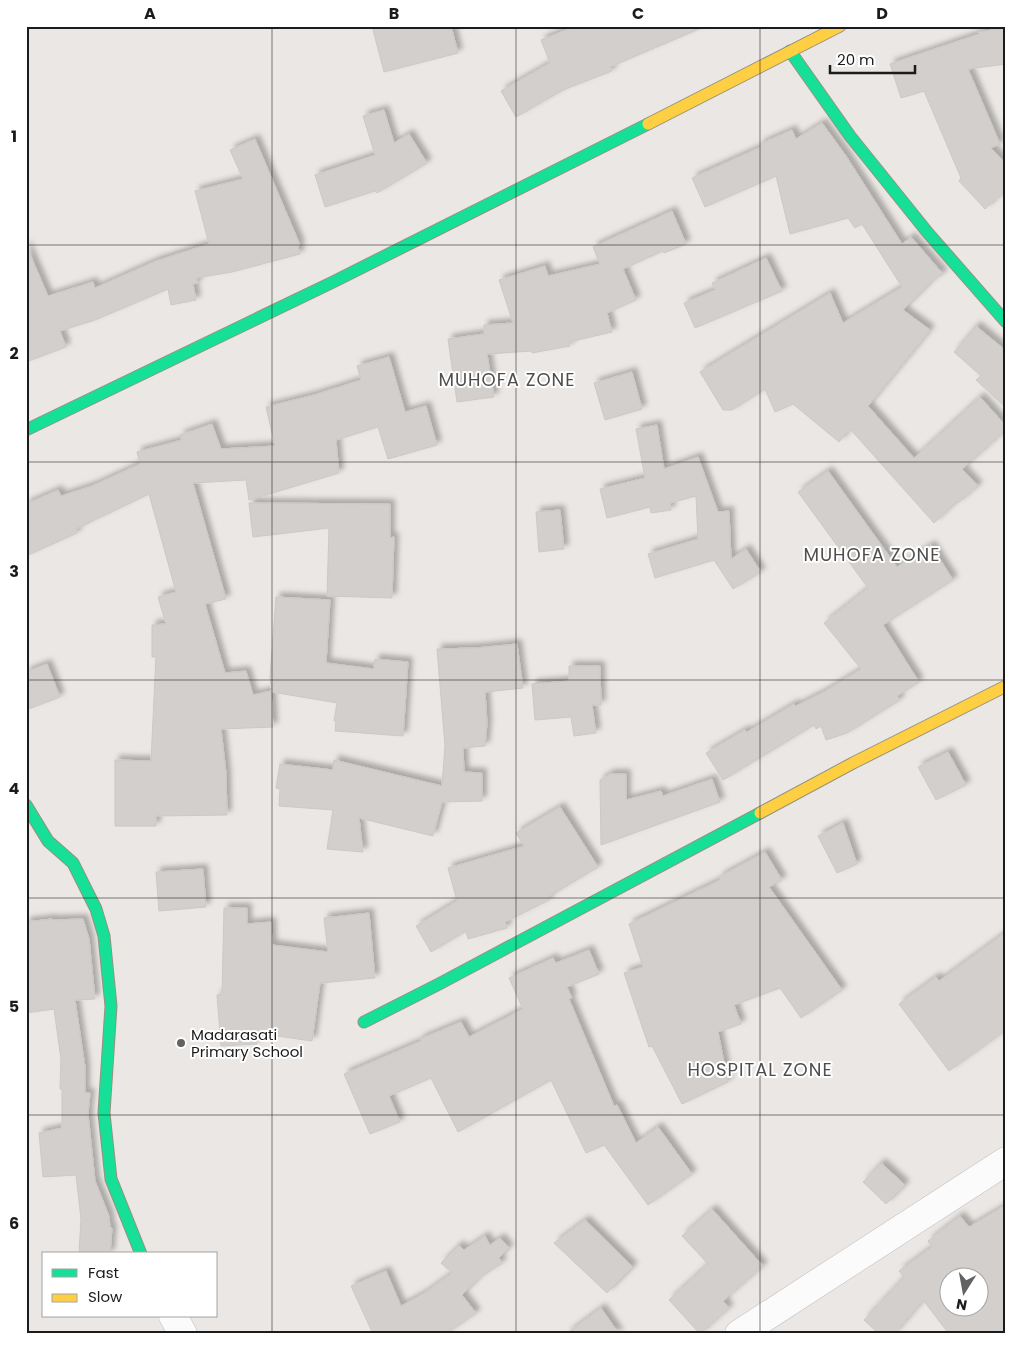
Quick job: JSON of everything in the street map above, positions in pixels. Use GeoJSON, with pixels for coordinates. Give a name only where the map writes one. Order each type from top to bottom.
{"type":"FeatureCollection","features":[{"type":"Feature","properties":{"kind":"street"},"geometry":{"type":"LineString","coordinates":[[26,430],[162,368],[477,212],[840,26]]}},
{"type":"Feature","properties":{"kind":"street"},"geometry":{"type":"LineString","coordinates":[[790,51],[850,136],[928,233],[1006,322]]}},
{"type":"Feature","properties":{"kind":"street"},"geometry":{"type":"LineString","coordinates":[[364,1022],[844,768],[1006,686]]}},
{"type":"Feature","properties":{"kind":"street"},"geometry":{"type":"LineString","coordinates":[[26,805],[48,841],[73,862],[96,909],[104,936],[110,1006],[104,1113],[111,1179],[140,1252]]}},
{"type":"Feature","properties":{"kind":"street"},"geometry":{"type":"LineString","coordinates":[[739,1334],[1006,1161]]}},
{"type":"Feature","properties":{"kind":"street"},"geometry":{"type":"LineString","coordinates":[[174,1318],[183,1334]]}},
{"type":"Feature","properties":{"kind":"building"},"geometry":{"type":"Polygon","coordinates":[[[372,26],[451,26],[458,53],[384,72],[372,26]]]}},
{"type":"Feature","properties":{"kind":"building"},"geometry":{"type":"Polygon","coordinates":[[[576,26],[706,26],[610,67],[612,71],[563,90],[516,117],[501,91],[550,63],[541,40],[576,26]]]}},
{"type":"Feature","properties":{"kind":"building"},"geometry":{"type":"Polygon","coordinates":[[[1006,28],[1006,64],[968,69],[1000,144],[991,148],[1006,164],[1006,190],[985,209],[959,181],[961,178],[924,91],[901,98],[890,64],[979,34],[978,32],[1006,28]]]}},
{"type":"Feature","properties":{"kind":"building"},"geometry":{"type":"Polygon","coordinates":[[[384,110],[394,143],[409,134],[427,163],[377,193],[375,191],[325,207],[315,175],[375,155],[363,116],[384,110]]]}},
{"type":"Feature","properties":{"kind":"building"},"geometry":{"type":"Polygon","coordinates":[[[822,123],[846,156],[902,244],[911,237],[943,274],[932,281],[903,310],[930,330],[868,406],[914,458],[980,397],[1006,426],[1006,430],[962,469],[978,486],[958,503],[957,501],[934,523],[850,429],[839,442],[793,404],[775,412],[765,389],[732,410],[723,410],[700,372],[830,293],[843,323],[902,287],[862,224],[855,228],[848,218],[790,234],[776,176],[705,207],[692,178],[761,147],[760,144],[792,130],[796,139],[822,123]]]}},
{"type":"Feature","properties":{"kind":"building"},"geometry":{"type":"Polygon","coordinates":[[[255,139],[300,245],[298,247],[300,254],[232,272],[196,278],[198,283],[193,284],[196,300],[171,305],[168,289],[95,320],[60,331],[66,347],[26,362],[26,245],[48,296],[93,282],[95,288],[156,261],[209,244],[195,191],[243,179],[230,150],[255,139]]]}},
{"type":"Feature","properties":{"kind":"building"},"geometry":{"type":"Polygon","coordinates":[[[672,211],[686,244],[664,253],[663,251],[623,269],[636,300],[607,313],[612,332],[569,342],[570,346],[532,353],[532,351],[487,354],[494,397],[457,402],[448,339],[484,334],[484,325],[513,323],[499,280],[545,266],[548,276],[600,264],[593,247],[672,211]]]}},
{"type":"Feature","properties":{"kind":"building"},"geometry":{"type":"Polygon","coordinates":[[[766,258],[782,291],[695,328],[684,303],[715,290],[712,283],[766,258]]]}},
{"type":"Feature","properties":{"kind":"building"},"geometry":{"type":"Polygon","coordinates":[[[976,326],[1006,349],[1006,408],[976,380],[981,376],[954,352],[976,326]]]}},
{"type":"Feature","properties":{"kind":"building"},"geometry":{"type":"Polygon","coordinates":[[[389,357],[405,412],[426,406],[437,445],[388,459],[378,427],[336,440],[339,473],[249,500],[246,480],[193,483],[226,599],[205,604],[225,673],[246,671],[253,695],[271,691],[273,727],[221,729],[226,773],[227,815],[156,816],[156,826],[115,826],[115,760],[151,761],[156,657],[152,657],[152,625],[166,624],[158,597],[176,592],[149,494],[76,529],[77,533],[26,556],[26,504],[58,490],[61,496],[92,486],[140,464],[137,452],[182,440],[180,435],[212,424],[221,449],[275,446],[266,407],[314,395],[361,380],[357,366],[389,357]]]}},
{"type":"Feature","properties":{"kind":"building"},"geometry":{"type":"Polygon","coordinates":[[[632,372],[642,409],[605,420],[594,383],[632,372]]]}},
{"type":"Feature","properties":{"kind":"building"},"geometry":{"type":"Polygon","coordinates":[[[657,425],[664,469],[698,457],[718,512],[729,511],[731,559],[746,549],[761,572],[733,589],[714,560],[655,578],[648,554],[698,539],[696,496],[670,503],[671,510],[651,513],[650,507],[607,518],[600,489],[645,478],[636,429],[657,425]]]}},
{"type":"Feature","properties":{"kind":"building"},"geometry":{"type":"Polygon","coordinates":[[[828,471],[897,567],[931,545],[953,580],[883,625],[919,682],[897,696],[900,700],[847,733],[826,740],[821,726],[816,729],[814,725],[723,780],[706,753],[745,730],[747,732],[794,704],[796,706],[824,692],[861,669],[824,623],[868,588],[798,492],[828,471]]]}},
{"type":"Feature","properties":{"kind":"building"},"geometry":{"type":"Polygon","coordinates":[[[249,503],[390,504],[390,538],[394,537],[392,598],[327,596],[329,528],[253,537],[249,503]]]}},
{"type":"Feature","properties":{"kind":"building"},"geometry":{"type":"Polygon","coordinates":[[[560,510],[564,549],[539,552],[536,512],[560,510]]]}},
{"type":"Feature","properties":{"kind":"building"},"geometry":{"type":"Polygon","coordinates":[[[276,597],[330,600],[326,663],[374,669],[375,659],[408,662],[403,736],[335,731],[336,721],[334,721],[337,703],[272,692],[270,677],[276,597]]]}},
{"type":"Feature","properties":{"kind":"building"},"geometry":{"type":"Polygon","coordinates":[[[517,644],[523,688],[485,692],[487,723],[485,746],[463,748],[464,772],[482,773],[482,801],[442,802],[433,836],[359,818],[363,852],[327,849],[333,810],[279,806],[280,789],[276,788],[280,764],[333,770],[334,760],[442,786],[445,746],[437,649],[517,644]]]}},
{"type":"Feature","properties":{"kind":"building"},"geometry":{"type":"Polygon","coordinates":[[[47,664],[60,697],[26,710],[26,672],[47,664]]]}},
{"type":"Feature","properties":{"kind":"building"},"geometry":{"type":"Polygon","coordinates":[[[569,666],[600,666],[601,705],[592,705],[596,733],[574,736],[571,717],[535,720],[532,684],[569,681],[569,666]]]}},
{"type":"Feature","properties":{"kind":"building"},"geometry":{"type":"Polygon","coordinates":[[[948,752],[966,785],[936,800],[918,767],[948,752]]]}},
{"type":"Feature","properties":{"kind":"building"},"geometry":{"type":"Polygon","coordinates":[[[610,774],[626,774],[626,800],[661,791],[663,796],[712,779],[720,802],[601,845],[600,780],[610,774]]]}},
{"type":"Feature","properties":{"kind":"building"},"geometry":{"type":"Polygon","coordinates":[[[560,807],[598,867],[548,897],[549,900],[505,922],[507,928],[468,939],[466,931],[431,952],[416,926],[457,901],[448,868],[524,846],[516,833],[560,807]]]}},
{"type":"Feature","properties":{"kind":"building"},"geometry":{"type":"Polygon","coordinates":[[[843,823],[857,864],[837,873],[818,836],[843,823]]]}},
{"type":"Feature","properties":{"kind":"building"},"geometry":{"type":"Polygon","coordinates":[[[765,852],[782,880],[769,887],[842,990],[801,1018],[780,988],[734,1005],[741,1024],[718,1032],[728,1082],[682,1104],[652,1046],[649,1047],[624,973],[643,967],[629,924],[720,880],[719,877],[765,852]]]}},
{"type":"Feature","properties":{"kind":"building"},"geometry":{"type":"Polygon","coordinates":[[[203,869],[206,907],[159,911],[156,872],[203,869]]]}},
{"type":"Feature","properties":{"kind":"building"},"geometry":{"type":"Polygon","coordinates":[[[224,908],[247,908],[247,924],[271,922],[272,945],[328,952],[324,918],[369,913],[375,978],[320,983],[312,1041],[256,1033],[257,1044],[221,1046],[217,995],[222,994],[224,908]]]}},
{"type":"Feature","properties":{"kind":"building"},"geometry":{"type":"Polygon","coordinates":[[[52,919],[83,919],[89,939],[95,999],[75,1000],[85,1067],[85,1093],[90,1093],[88,1114],[95,1181],[109,1216],[110,1227],[112,1228],[110,1252],[79,1252],[81,1219],[76,1175],[43,1177],[39,1133],[62,1128],[61,1059],[54,1009],[26,1013],[26,922],[52,919]]]}},
{"type":"Feature","properties":{"kind":"building"},"geometry":{"type":"Polygon","coordinates":[[[1006,932],[1006,1030],[949,1071],[899,1004],[936,977],[939,981],[1006,932]]]}},
{"type":"Feature","properties":{"kind":"building"},"geometry":{"type":"Polygon","coordinates":[[[589,950],[599,974],[567,987],[572,998],[569,999],[614,1106],[617,1105],[636,1143],[658,1127],[692,1174],[648,1205],[604,1145],[586,1153],[551,1080],[458,1132],[431,1078],[389,1096],[400,1122],[370,1134],[344,1074],[461,1022],[469,1037],[523,1009],[509,978],[553,958],[556,963],[589,950]]]}},
{"type":"Feature","properties":{"kind":"building"},"geometry":{"type":"Polygon","coordinates":[[[881,1163],[905,1185],[886,1204],[863,1182],[881,1163]]]}},
{"type":"Feature","properties":{"kind":"building"},"geometry":{"type":"Polygon","coordinates":[[[1006,1205],[1006,1334],[949,1334],[923,1300],[894,1334],[879,1334],[864,1320],[904,1277],[899,1271],[932,1247],[928,1241],[960,1216],[969,1227],[1006,1205]]]}},
{"type":"Feature","properties":{"kind":"building"},"geometry":{"type":"Polygon","coordinates":[[[712,1209],[763,1266],[723,1301],[729,1308],[700,1334],[669,1300],[708,1264],[682,1236],[712,1209]]]}},
{"type":"Feature","properties":{"kind":"building"},"geometry":{"type":"Polygon","coordinates":[[[585,1220],[633,1267],[607,1293],[554,1243],[585,1220]]]}},
{"type":"Feature","properties":{"kind":"building"},"geometry":{"type":"Polygon","coordinates":[[[485,1236],[490,1245],[500,1238],[509,1248],[499,1258],[502,1263],[479,1278],[462,1295],[476,1313],[446,1334],[373,1334],[351,1286],[386,1271],[401,1306],[423,1294],[452,1273],[441,1263],[459,1245],[464,1250],[485,1236]]]}},
{"type":"Feature","properties":{"kind":"building"},"geometry":{"type":"Polygon","coordinates":[[[601,1308],[619,1334],[566,1334],[601,1308]]]}},
{"type":"Feature","properties":{"kind":"traffic: fast"},"geometry":{"type":"LineString","coordinates":[[790,51],[850,136],[928,233],[1006,322]]}},
{"type":"Feature","properties":{"kind":"traffic: fast"},"geometry":{"type":"LineString","coordinates":[[26,430],[333,282],[648,124]]}},
{"type":"Feature","properties":{"kind":"traffic: fast"},"geometry":{"type":"LineString","coordinates":[[26,805],[48,841],[73,863],[96,909],[104,936],[111,1006],[104,1113],[111,1179],[140,1252]]}},
{"type":"Feature","properties":{"kind":"traffic: fast"},"geometry":{"type":"LineString","coordinates":[[364,1022],[760,813]]}},
{"type":"Feature","properties":{"kind":"traffic: slow"},"geometry":{"type":"LineString","coordinates":[[648,124],[840,26]]}},
{"type":"Feature","properties":{"kind":"traffic: slow"},"geometry":{"type":"LineString","coordinates":[[760,813],[853,763],[1006,686]]}},
{"type":"Feature","properties":{"kind":"place","name":"Madarasati Primary School"},"geometry":{"type":"Point","coordinates":[181,1043]}},
{"type":"Feature","properties":{"kind":"district","name":"MUHOFA ZONE"},"geometry":{"type":"Point","coordinates":[507,379]}},
{"type":"Feature","properties":{"kind":"district","name":"MUHOFA ZONE"},"geometry":{"type":"Point","coordinates":[872,554]}},
{"type":"Feature","properties":{"kind":"district","name":"HOSPITAL ZONE"},"geometry":{"type":"Point","coordinates":[760,1069]}}]}
